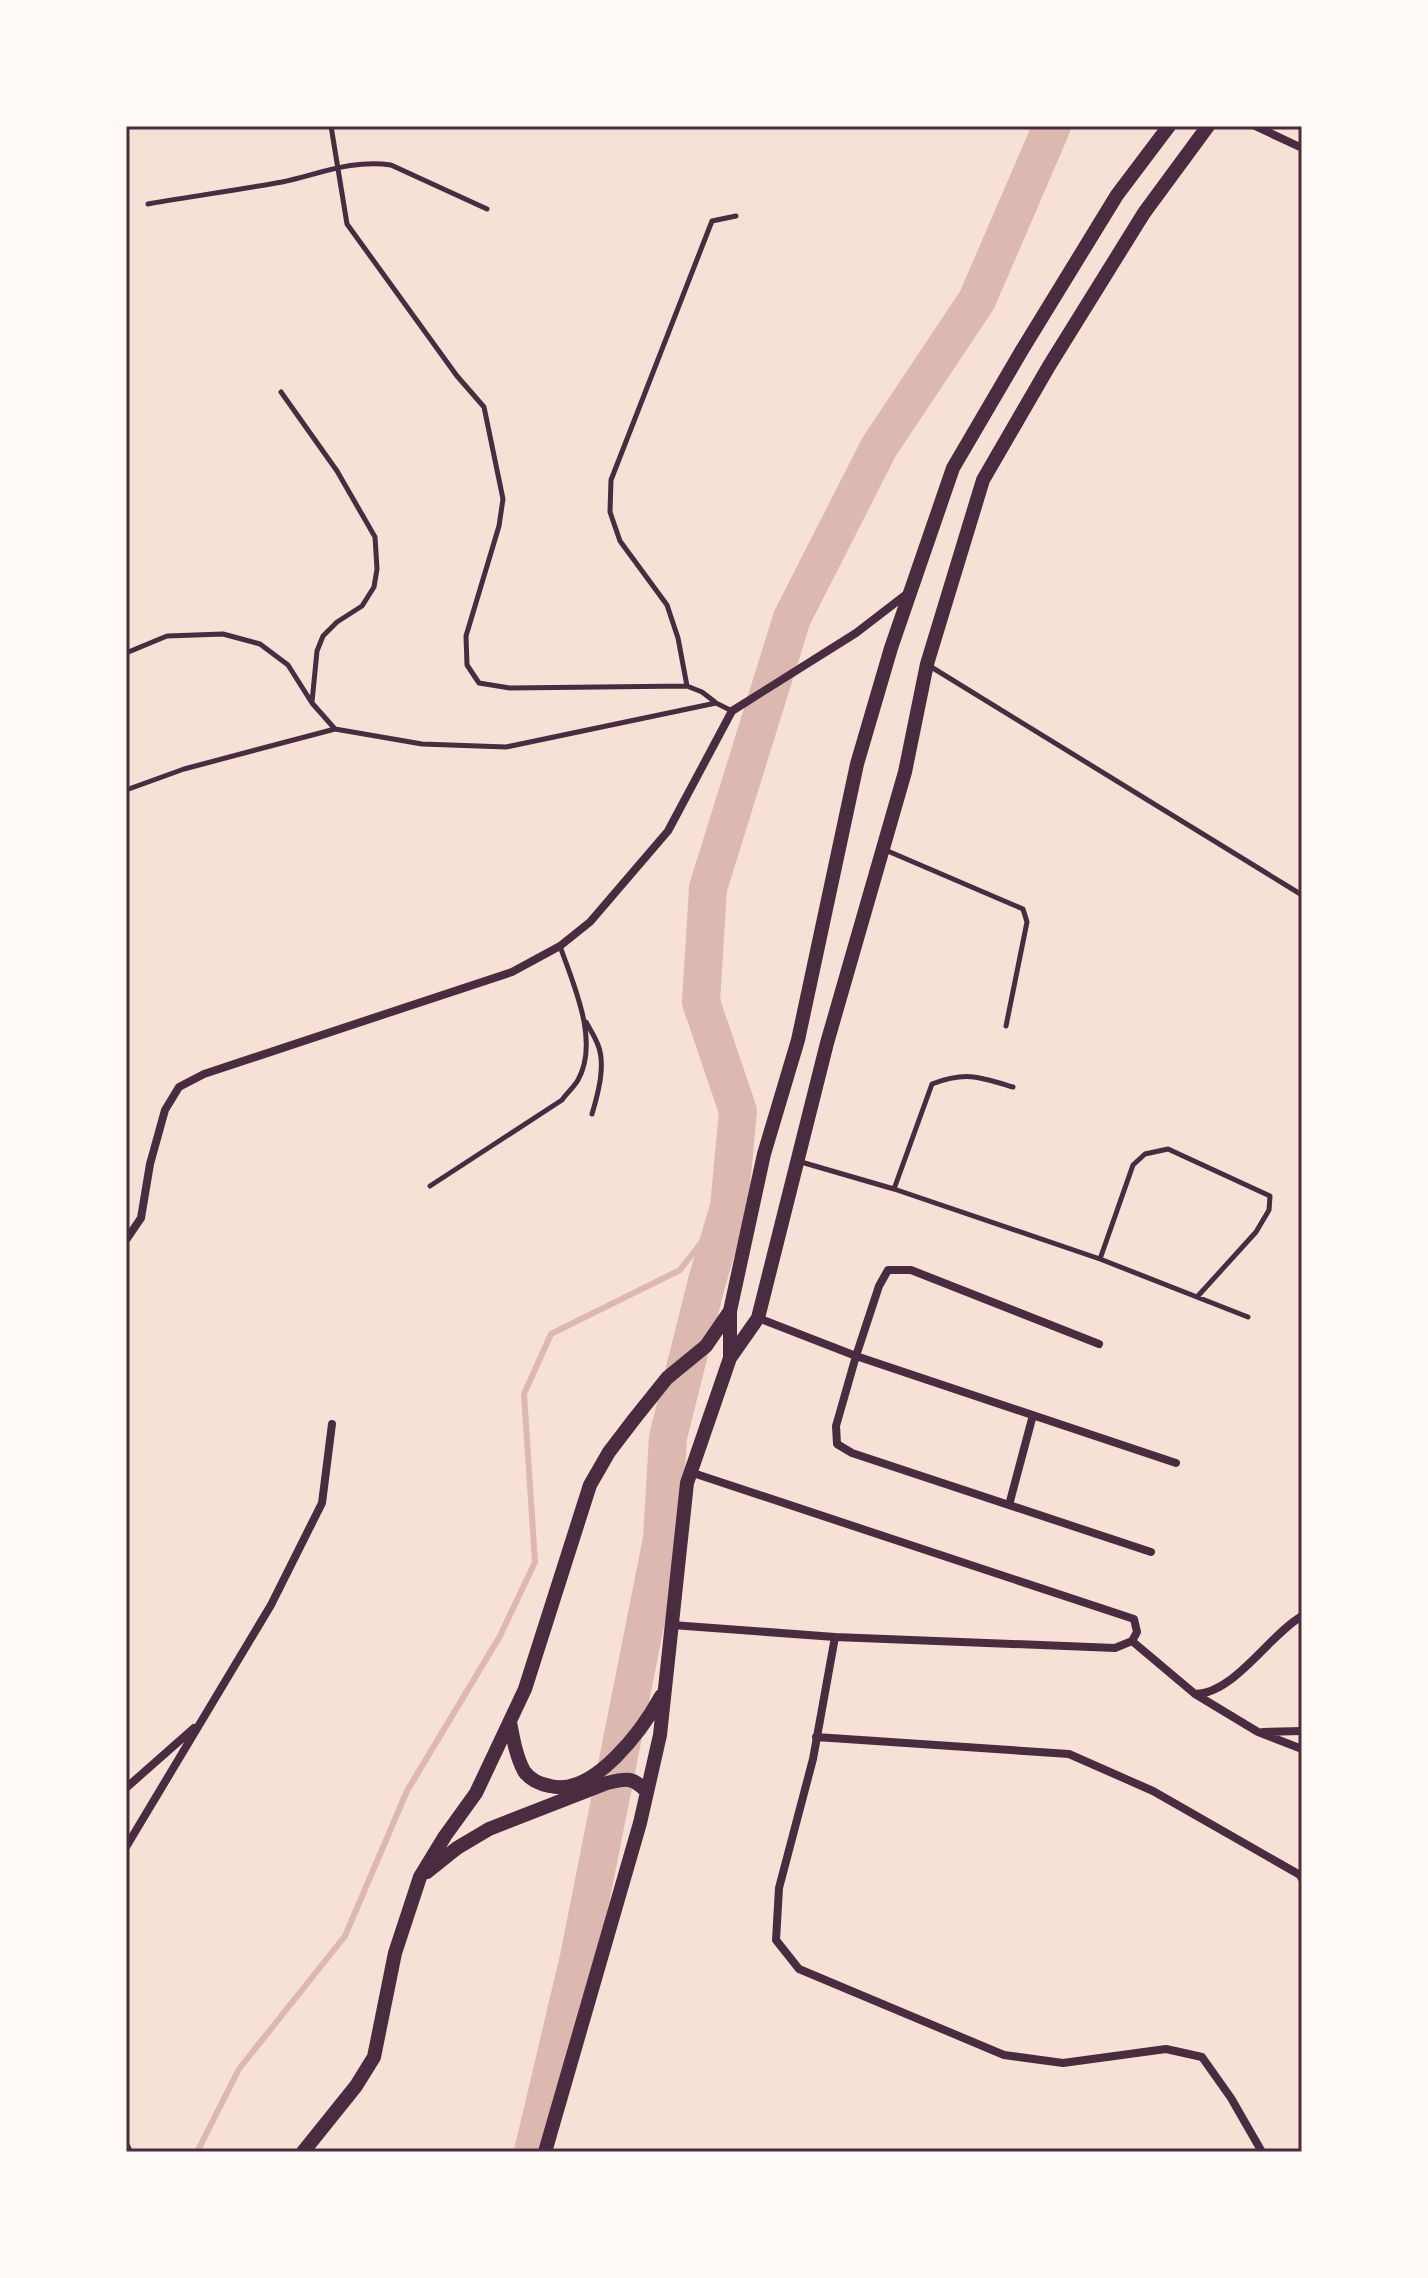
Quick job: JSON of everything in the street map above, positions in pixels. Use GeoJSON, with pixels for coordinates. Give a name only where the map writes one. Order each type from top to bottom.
{"type":"FeatureCollection","features":[{"type":"Feature","properties":{"kind":"main road"},"geometry":{"type":"LineString","coordinates":[[730,1358],[730,1311],[764,1154],[798,1040],[857,764],[891,648],[953,468],[1117,195],[1169,126]]}},
{"type":"Feature","properties":{"kind":"main road"},"geometry":{"type":"LineString","coordinates":[[545,2152],[640,1823],[660,1735],[687,1483],[730,1358],[758,1318],[827,1043],[905,772],[927,664],[983,480],[1144,213],[1208,126]]}},
{"type":"Feature","properties":{"kind":"main road"},"geometry":{"type":"LineString","coordinates":[[303,2152],[356,2086],[374,2057],[395,1953],[420,1877],[476,1793],[525,1689],[590,1485],[609,1452],[667,1378],[706,1346],[730,1311]]}},
{"type":"Feature","properties":{"kind":"main road"},"geometry":{"type":"LineString","coordinates":[[510,1722],[515,1749],[525,1773],[537,1783],[556,1788],[580,1782],[603,1770],[643,1725],[665,1689]]}},
{"type":"Feature","properties":{"kind":"main road"},"geometry":{"type":"LineString","coordinates":[[420,1877],[457,1848],[489,1829],[607,1783],[626,1778],[639,1783],[647,1792]]}},
{"type":"Feature","properties":{"kind":"street"},"geometry":{"type":"LineString","coordinates":[[1255,126],[1302,148]]}},
{"type":"Feature","properties":{"kind":"street"},"geometry":{"type":"LineString","coordinates":[[126,1240],[141,1218],[150,1164],[165,1110],[179,1087],[204,1074],[512,972],[560,946],[590,922],[668,831],[732,711],[856,633],[911,590]]}},
{"type":"Feature","properties":{"kind":"street"},"geometry":{"type":"LineString","coordinates":[[1099,1344],[911,1270],[888,1270],[879,1286],[856,1356],[836,1426],[837,1444],[852,1453],[1151,1552]]}},
{"type":"Feature","properties":{"kind":"street"},"geometry":{"type":"LineString","coordinates":[[758,1318],[856,1356],[1176,1463]]}},
{"type":"Feature","properties":{"kind":"street"},"geometry":{"type":"LineString","coordinates":[[1009,1505],[1033,1415]]}},
{"type":"Feature","properties":{"kind":"street"},"geometry":{"type":"LineString","coordinates":[[126,1847],[271,1605],[322,1503],[332,1424]]}},
{"type":"Feature","properties":{"kind":"street"},"geometry":{"type":"LineString","coordinates":[[672,1625],[835,1637],[1115,1648],[1132,1641],[1137,1632],[1134,1619],[690,1472]]}},
{"type":"Feature","properties":{"kind":"street"},"geometry":{"type":"LineString","coordinates":[[1195,1694],[1206,1694],[1237,1675],[1267,1644],[1302,1616]]}},
{"type":"Feature","properties":{"kind":"street"},"geometry":{"type":"LineString","coordinates":[[835,1637],[813,1759],[779,1888],[776,1940],[799,1969],[1004,2055],[1063,2063],[1166,2049],[1202,2057],[1231,2098],[1262,2152]]}},
{"type":"Feature","properties":{"kind":"street"},"geometry":{"type":"LineString","coordinates":[[1132,1641],[1195,1694],[1258,1732],[1302,1749]]}},
{"type":"Feature","properties":{"kind":"street"},"geometry":{"type":"LineString","coordinates":[[126,1788],[200,1724]]}},
{"type":"Feature","properties":{"kind":"street"},"geometry":{"type":"LineString","coordinates":[[1258,1732],[1302,1731]]}},
{"type":"Feature","properties":{"kind":"street"},"geometry":{"type":"LineString","coordinates":[[816,1737],[1069,1754],[1153,1791],[1300,1875],[1302,1879]]}},
{"type":"Feature","properties":{"kind":"street"},"geometry":{"type":"LineString","coordinates":[[126,2146],[129,2152]]}},
{"type":"Feature","properties":{"kind":"lane"},"geometry":{"type":"LineString","coordinates":[[331,126],[347,224],[457,376],[484,407],[503,499],[499,526],[466,636],[467,665],[479,683],[510,688],[687,686],[732,711]]}},
{"type":"Feature","properties":{"kind":"lane"},"geometry":{"type":"LineString","coordinates":[[148,204],[283,181],[356,163],[377,163],[391,165],[487,209]]}},
{"type":"Feature","properties":{"kind":"lane"},"geometry":{"type":"LineString","coordinates":[[687,686],[678,638],[667,605],[620,541],[610,512],[611,480],[712,221],[736,216]]}},
{"type":"Feature","properties":{"kind":"lane"},"geometry":{"type":"LineString","coordinates":[[281,392],[337,471],[375,537],[377,569],[374,587],[362,606],[337,622],[323,636],[317,651],[312,703]]}},
{"type":"Feature","properties":{"kind":"lane"},"geometry":{"type":"LineString","coordinates":[[126,653],[167,636],[223,634],[260,644],[288,665],[312,703],[335,729]]}},
{"type":"Feature","properties":{"kind":"lane"},"geometry":{"type":"LineString","coordinates":[[927,664],[1302,895]]}},
{"type":"Feature","properties":{"kind":"lane"},"geometry":{"type":"LineString","coordinates":[[126,790],[184,769],[335,729],[422,744],[506,747],[716,703]]}},
{"type":"Feature","properties":{"kind":"lane"},"geometry":{"type":"LineString","coordinates":[[882,849],[1023,909],[1027,922],[1006,1026]]}},
{"type":"Feature","properties":{"kind":"lane"},"geometry":{"type":"LineString","coordinates":[[560,946],[585,1021],[599,1046],[601,1070],[592,1114]]}},
{"type":"Feature","properties":{"kind":"lane"},"geometry":{"type":"LineString","coordinates":[[430,1186],[562,1100],[579,1079],[584,1060],[585,1021]]}},
{"type":"Feature","properties":{"kind":"lane"},"geometry":{"type":"LineString","coordinates":[[894,1189],[932,1084],[953,1076],[978,1076],[1013,1087]]}},
{"type":"Feature","properties":{"kind":"lane"},"geometry":{"type":"LineString","coordinates":[[1100,1259],[1133,1165],[1145,1154],[1168,1149],[1270,1196],[1269,1210],[1256,1232],[1197,1297]]}},
{"type":"Feature","properties":{"kind":"lane"},"geometry":{"type":"LineString","coordinates":[[796,1161],[894,1189],[1100,1259],[1248,1317]]}},
{"type":"Feature","properties":{"kind":"waterway"},"geometry":{"type":"LineString","coordinates":[[533,2152],[579,1957],[662,1539],[668,1437],[729,1207],[738,1111],[701,1002],[708,888],[792,618],[879,447],[977,300],[1052,126]]}},
{"type":"Feature","properties":{"kind":"waterway"},"geometry":{"type":"LineString","coordinates":[[197,2152],[239,2069],[345,1936],[407,1791],[500,1636],[535,1562],[524,1394],[551,1334],[680,1270],[729,1207]]}}]}
